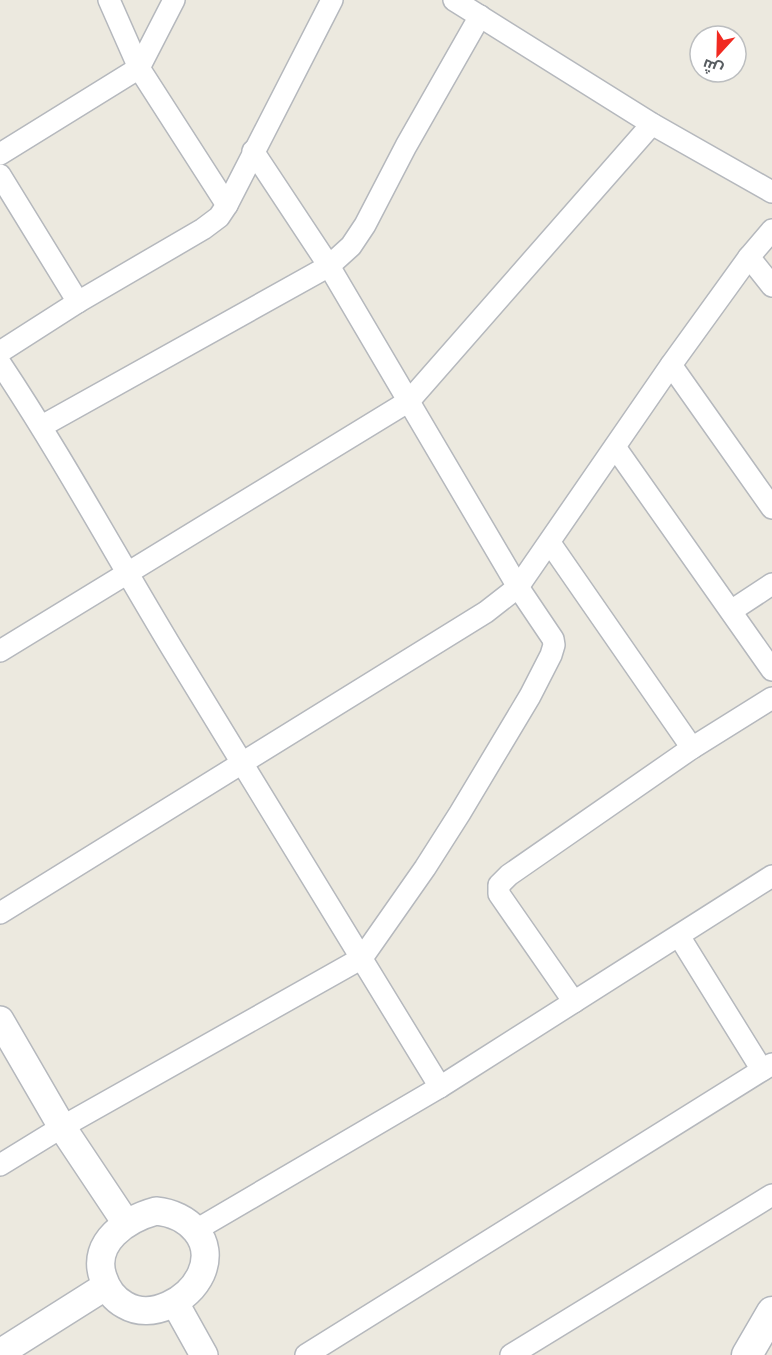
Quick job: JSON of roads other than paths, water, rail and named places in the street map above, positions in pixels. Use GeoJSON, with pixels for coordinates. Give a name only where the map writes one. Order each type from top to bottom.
{"type":"FeatureCollection","features":[{"type":"Feature","properties":{"kind":"main road"},"geometry":{"type":"LineString","coordinates":[[747,1355],[772,1312]]}},
{"type":"Feature","properties":{"kind":"street"},"geometry":{"type":"LineString","coordinates":[[109,0],[139,68],[227,205]]}},
{"type":"Feature","properties":{"kind":"street"},"geometry":{"type":"LineString","coordinates":[[0,154],[139,68],[174,0]]}},
{"type":"Feature","properties":{"kind":"street"},"geometry":{"type":"LineString","coordinates":[[0,352],[78,302],[203,229],[219,217],[332,0]]}},
{"type":"Feature","properties":{"kind":"street"},"geometry":{"type":"LineString","coordinates":[[454,0],[652,124],[772,192]]}},
{"type":"Feature","properties":{"kind":"street"},"geometry":{"type":"LineString","coordinates":[[42,426],[328,266],[351,246],[366,225],[406,146],[480,16]]}},
{"type":"Feature","properties":{"kind":"street"},"geometry":{"type":"LineString","coordinates":[[0,651],[409,400],[652,124]]}},
{"type":"Feature","properties":{"kind":"street"},"geometry":{"type":"LineString","coordinates":[[0,1165],[62,1127],[362,958],[460,813],[530,696],[554,645],[553,639],[518,587],[328,266],[253,151]]}},
{"type":"Feature","properties":{"kind":"street"},"geometry":{"type":"LineString","coordinates":[[0,175],[78,302]]}},
{"type":"Feature","properties":{"kind":"street"},"geometry":{"type":"LineString","coordinates":[[0,913],[486,612],[518,587],[671,365],[749,257],[772,230]]}},
{"type":"Feature","properties":{"kind":"street"},"geometry":{"type":"LineString","coordinates":[[749,257],[772,286]]}},
{"type":"Feature","properties":{"kind":"street"},"geometry":{"type":"LineString","coordinates":[[0,363],[42,426],[126,572],[241,763],[441,1087]]}},
{"type":"Feature","properties":{"kind":"street"},"geometry":{"type":"LineString","coordinates":[[671,365],[772,508]]}},
{"type":"Feature","properties":{"kind":"street"},"geometry":{"type":"LineString","coordinates":[[615,447],[772,670]]}},
{"type":"Feature","properties":{"kind":"street"},"geometry":{"type":"LineString","coordinates":[[550,543],[692,748]]}},
{"type":"Feature","properties":{"kind":"street"},"geometry":{"type":"LineString","coordinates":[[731,611],[772,584]]}},
{"type":"Feature","properties":{"kind":"street"},"geometry":{"type":"LineString","coordinates":[[574,1002],[500,894],[499,885],[509,875],[692,748],[772,698]]}},
{"type":"Feature","properties":{"kind":"street"},"geometry":{"type":"LineString","coordinates":[[196,1230],[441,1087],[772,876]]}},
{"type":"Feature","properties":{"kind":"street"},"geometry":{"type":"LineString","coordinates":[[306,1355],[767,1067],[679,936]]}},
{"type":"Feature","properties":{"kind":"street"},"geometry":{"type":"LineString","coordinates":[[0,1020],[62,1127],[126,1223]]}},
{"type":"Feature","properties":{"kind":"street"},"geometry":{"type":"LineString","coordinates":[[511,1355],[772,1195]]}},
{"type":"Feature","properties":{"kind":"street"},"geometry":{"type":"LineString","coordinates":[[156,1211],[171,1213],[185,1219],[196,1230],[203,1243],[205,1258],[201,1273],[193,1286],[175,1303],[156,1310],[141,1311],[127,1307],[114,1298],[101,1272],[102,1257],[107,1243],[126,1223],[156,1211]]}},
{"type":"Feature","properties":{"kind":"street"},"geometry":{"type":"LineString","coordinates":[[0,1353],[106,1286]]}},
{"type":"Feature","properties":{"kind":"street"},"geometry":{"type":"LineString","coordinates":[[175,1303],[204,1355]]}}]}
